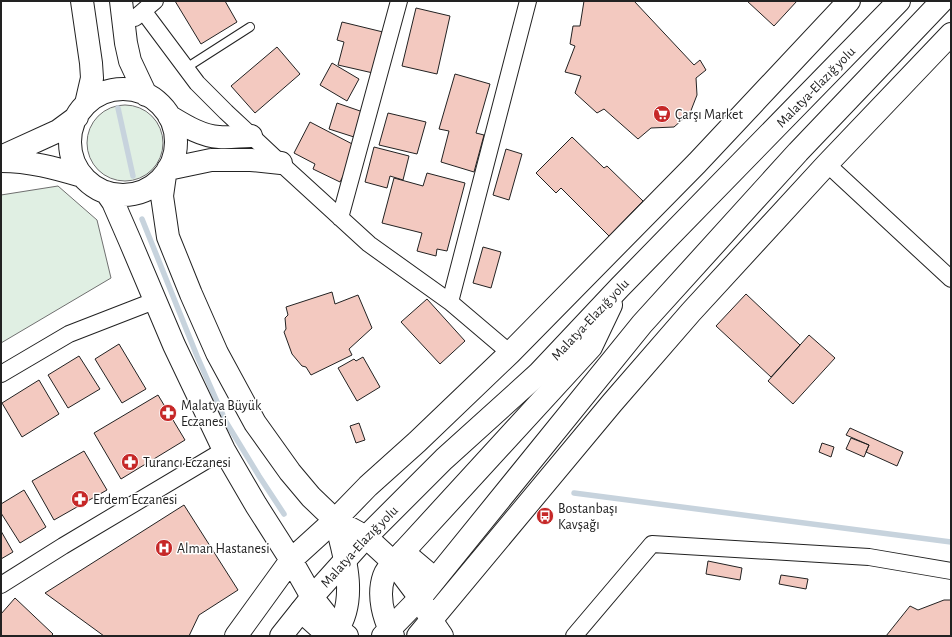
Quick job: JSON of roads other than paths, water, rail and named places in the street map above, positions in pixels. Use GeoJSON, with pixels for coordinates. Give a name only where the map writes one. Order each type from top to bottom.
{"type":"FeatureCollection","features":[{"type":"Feature","properties":{"kind":"main road"},"geometry":{"type":"LineString","coordinates":[[1,157],[58,131],[82,110],[100,95],[115,90],[131,90],[146,95],[159,104],[169,116],[175,131],[176,142],[175,154],[166,172],[152,187],[135,194],[112,194],[91,185],[82,176],[74,163],[70,147],[71,132],[82,110],[92,78],[82,1]]}},
{"type":"Feature","properties":{"kind":"main road"},"geometry":{"type":"LineString","coordinates":[[121,1],[130,61],[146,95]]}},
{"type":"Feature","properties":{"kind":"main road"},"geometry":{"type":"LineString","coordinates":[[236,636],[291,560],[510,353],[697,163],[848,1]]}},
{"type":"Feature","properties":{"kind":"main road"},"geometry":{"type":"LineString","coordinates":[[861,40],[892,1]]}},
{"type":"Feature","properties":{"kind":"main road","name":"Malatya-Elazığ yolu"},"geometry":{"type":"LineString","coordinates":[[281,636],[366,537],[444,459],[538,374],[619,288],[899,1]]}},
{"type":"Feature","properties":{"kind":"main road"},"geometry":{"type":"LineString","coordinates":[[389,634],[420,598],[642,324],[798,152],[942,1]]}},
{"type":"Feature","properties":{"kind":"main road"},"geometry":{"type":"LineString","coordinates":[[430,631],[612,403],[686,318],[827,164],[951,34]]}},
{"type":"Feature","properties":{"kind":"main road"},"geometry":{"type":"LineString","coordinates":[[169,116],[189,128],[206,135],[219,137],[251,136]]}},
{"type":"Feature","properties":{"kind":"main road"},"geometry":{"type":"LineString","coordinates":[[166,172],[211,160],[251,160],[281,163]]}},
{"type":"Feature","properties":{"kind":"main road"},"geometry":{"type":"LineString","coordinates":[[1,161],[16,161],[42,165],[82,176]]}},
{"type":"Feature","properties":{"kind":"main road"},"geometry":{"type":"LineString","coordinates":[[166,172],[162,196],[168,237],[217,352],[255,422],[290,472],[310,497],[335,520],[435,579]]}},
{"type":"Feature","properties":{"kind":"main road"},"geometry":{"type":"LineString","coordinates":[[106,192],[113,202],[154,301],[224,450],[256,505],[291,560],[307,604],[337,634],[347,608],[348,574],[335,520]]}},
{"type":"Feature","properties":{"kind":"main road"},"geometry":{"type":"LineString","coordinates":[[389,634],[383,608],[382,588],[384,575],[398,557],[591,347],[619,288]]}},
{"type":"Feature","properties":{"kind":"main road"},"geometry":{"type":"LineString","coordinates":[[398,557],[420,598],[430,631]]}},
{"type":"Feature","properties":{"kind":"street"},"geometry":{"type":"LineString","coordinates":[[340,218],[399,1]]}},
{"type":"Feature","properties":{"kind":"street"},"geometry":{"type":"LineString","coordinates":[[450,302],[528,1]]}},
{"type":"Feature","properties":{"kind":"street"},"geometry":{"type":"LineString","coordinates":[[124,27],[149,6],[186,68],[198,83],[226,112],[369,244],[450,302],[510,353]]}},
{"type":"Feature","properties":{"kind":"street"},"geometry":{"type":"LineString","coordinates":[[827,164],[951,279]]}},
{"type":"Feature","properties":{"kind":"street"},"geometry":{"type":"LineString","coordinates":[[1,374],[69,334],[154,301]]}},
{"type":"Feature","properties":{"kind":"street"},"geometry":{"type":"LineString","coordinates":[[1,585],[63,546],[224,450]]}},
{"type":"Feature","properties":{"kind":"street"},"geometry":{"type":"LineString","coordinates":[[574,636],[652,544],[869,557],[951,571]]}},
{"type":"Feature","properties":{"kind":"lane"},"geometry":{"type":"LineString","coordinates":[[186,68],[250,27]]}},
{"type":"Feature","properties":{"kind":"waterway"},"geometry":{"type":"LineString","coordinates":[[118,108],[133,176]]}},
{"type":"Feature","properties":{"kind":"waterway"},"geometry":{"type":"LineString","coordinates":[[142,219],[197,356],[226,422],[284,514]]}},
{"type":"Feature","properties":{"kind":"waterway"},"geometry":{"type":"LineString","coordinates":[[574,493],[951,542]]}},
{"type":"Feature","properties":{"kind":"place","name":"Çarşı Market"},"geometry":{"type":"Point","coordinates":[662,114]}},
{"type":"Feature","properties":{"kind":"place","name":"Malatya Büyük Eczanesi"},"geometry":{"type":"Point","coordinates":[168,413]}},
{"type":"Feature","properties":{"kind":"place","name":"Turancı Eczanesi"},"geometry":{"type":"Point","coordinates":[130,462]}},
{"type":"Feature","properties":{"kind":"place","name":"Erdem Eczanesi"},"geometry":{"type":"Point","coordinates":[80,499]}},
{"type":"Feature","properties":{"kind":"place","name":"Bostanbaşı Kavşağı"},"geometry":{"type":"Point","coordinates":[545,516]}},
{"type":"Feature","properties":{"kind":"place","name":"Alman Hastanesi"},"geometry":{"type":"Point","coordinates":[164,548]}}]}
